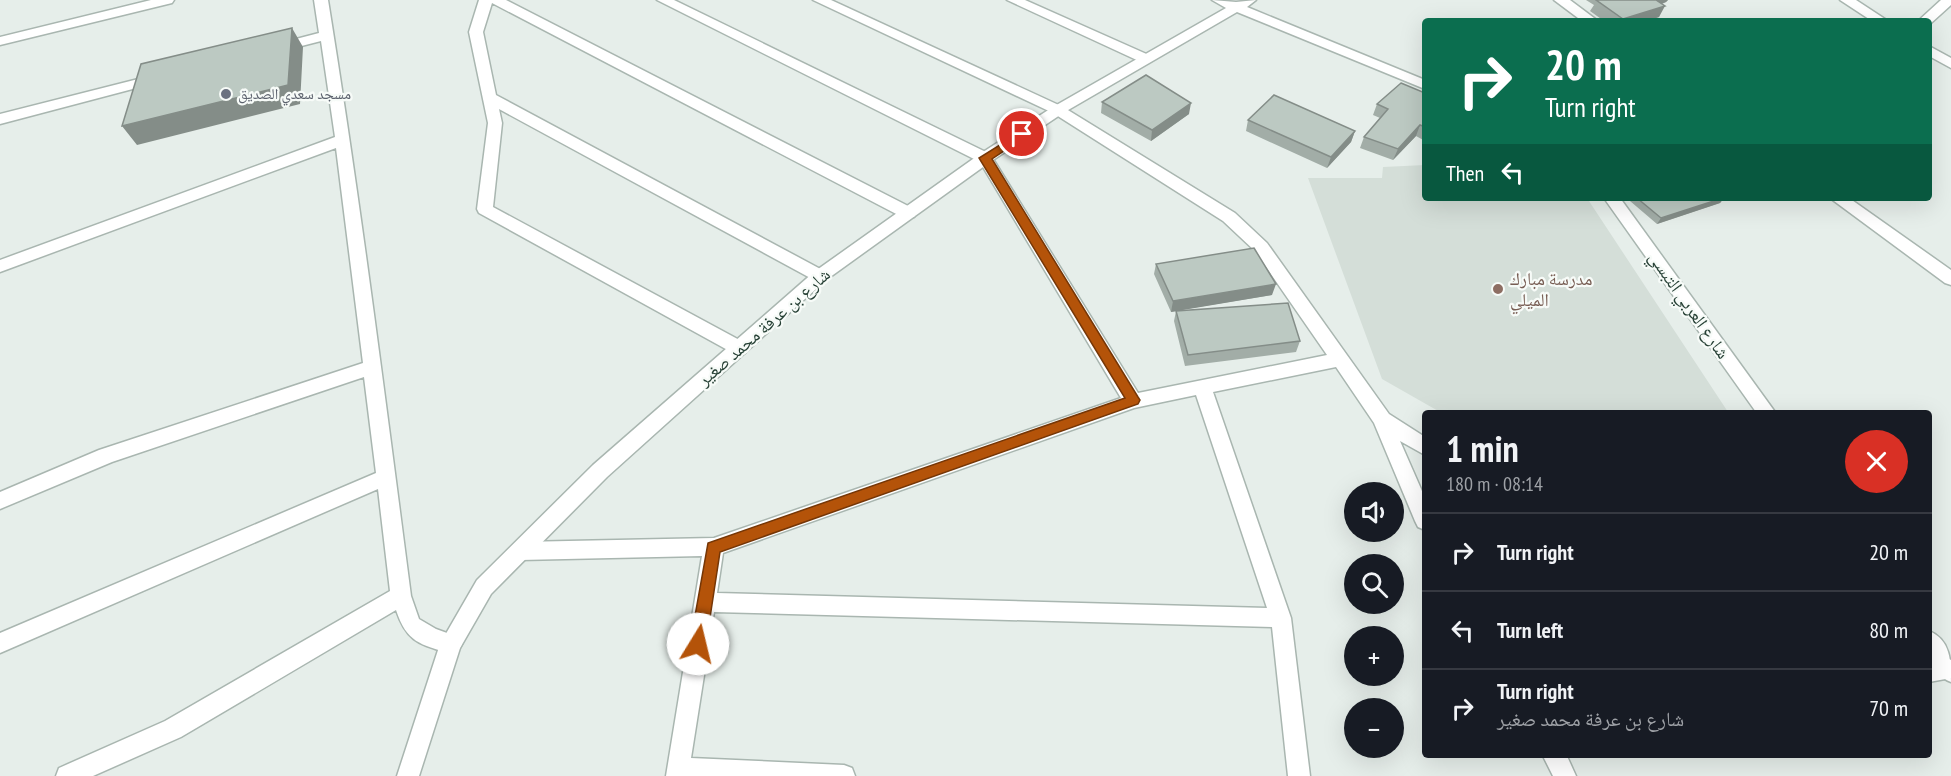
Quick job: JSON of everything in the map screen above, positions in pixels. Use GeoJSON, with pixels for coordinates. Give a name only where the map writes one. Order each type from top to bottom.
{"type":"FeatureCollection","features":[{"type":"Feature","properties":{"kind":"street"},"geometry":{"type":"LineString","coordinates":[[0,41],[167,0]]}},
{"type":"Feature","properties":{"kind":"street"},"geometry":{"type":"LineString","coordinates":[[321,0],[343,140],[400,596],[411,625],[430,637],[451,644]]}},
{"type":"Feature","properties":{"kind":"street"},"geometry":{"type":"LineString","coordinates":[[486,0],[476,33],[495,123],[485,209],[739,348]]}},
{"type":"Feature","properties":{"kind":"street"},"geometry":{"type":"LineString","coordinates":[[496,0],[908,213]]}},
{"type":"Feature","properties":{"kind":"street"},"geometry":{"type":"LineString","coordinates":[[664,0],[985,158],[1133,400]]}},
{"type":"Feature","properties":{"kind":"street"},"geometry":{"type":"LineString","coordinates":[[820,0],[1058,110],[1229,217],[1261,247],[1382,419],[1422,513]]}},
{"type":"Feature","properties":{"kind":"street"},"geometry":{"type":"LineString","coordinates":[[1014,0],[1146,59]]}},
{"type":"Feature","properties":{"kind":"street"},"geometry":{"type":"LineString","coordinates":[[1219,0],[1243,3],[1422,84]]}},
{"type":"Feature","properties":{"kind":"street"},"geometry":{"type":"LineString","coordinates":[[1561,0],[1587,18]]}},
{"type":"Feature","properties":{"kind":"street"},"geometry":{"type":"LineString","coordinates":[[1846,0],[1876,18]]}},
{"type":"Feature","properties":{"kind":"street"},"geometry":{"type":"LineString","coordinates":[[1928,18],[1949,0]]}},
{"type":"Feature","properties":{"kind":"street","name":"شارع بن عرفة محمد صغير"},"geometry":{"type":"LineString","coordinates":[[408,776],[451,644],[484,587],[600,471],[820,276],[985,158],[1058,110],[1243,3]]}},
{"type":"Feature","properties":{"kind":"street"},"geometry":{"type":"LineString","coordinates":[[259,52],[327,35]]}},
{"type":"Feature","properties":{"kind":"street"},"geometry":{"type":"LineString","coordinates":[[1932,52],[1951,64]]}},
{"type":"Feature","properties":{"kind":"street"},"geometry":{"type":"LineString","coordinates":[[0,119],[169,76]]}},
{"type":"Feature","properties":{"kind":"street"},"geometry":{"type":"LineString","coordinates":[[490,98],[820,276]]}},
{"type":"Feature","properties":{"kind":"street"},"geometry":{"type":"LineString","coordinates":[[0,266],[343,140]]}},
{"type":"Feature","properties":{"kind":"street","name":"شارع العربي التبسي"},"geometry":{"type":"LineString","coordinates":[[1617,201],[1765,410]]}},
{"type":"Feature","properties":{"kind":"street"},"geometry":{"type":"LineString","coordinates":[[1842,201],[1951,279]]}},
{"type":"Feature","properties":{"kind":"street"},"geometry":{"type":"LineString","coordinates":[[520,551],[714,547],[1133,400],[1341,359]]}},
{"type":"Feature","properties":{"kind":"street"},"geometry":{"type":"LineString","coordinates":[[0,501],[106,456],[372,367]]}},
{"type":"Feature","properties":{"kind":"street"},"geometry":{"type":"LineString","coordinates":[[1202,387],[1281,618],[1299,776]]}},
{"type":"Feature","properties":{"kind":"street"},"geometry":{"type":"LineString","coordinates":[[1382,419],[1422,445]]}},
{"type":"Feature","properties":{"kind":"street"},"geometry":{"type":"LineString","coordinates":[[0,643],[386,477]]}},
{"type":"Feature","properties":{"kind":"street"},"geometry":{"type":"LineString","coordinates":[[714,547],[677,772],[844,776]]}},
{"type":"Feature","properties":{"kind":"street"},"geometry":{"type":"LineString","coordinates":[[67,776],[173,729],[400,596]]}},
{"type":"Feature","properties":{"kind":"street"},"geometry":{"type":"LineString","coordinates":[[705,602],[1281,618]]}},
{"type":"Feature","properties":{"kind":"street"},"geometry":{"type":"LineString","coordinates":[[1932,647],[1943,671]]}},
{"type":"Feature","properties":{"kind":"street"},"geometry":{"type":"LineString","coordinates":[[1555,758],[1565,776]]}},
{"type":"Feature","properties":{"kind":"shaded area","name":"مدرسة مبارك الميلي"},"geometry":{"type":"Polygon","coordinates":[[[1422,165],[1422,201],[1589,201],[1727,410],[1436,410],[1382,379],[1308,178],[1382,178],[1383,167],[1422,165]]]}},
{"type":"Feature","properties":{"kind":"building"},"geometry":{"type":"Polygon","coordinates":[[[1596,0],[1656,0],[1665,6],[1626,18],[1622,18],[1596,0]]]}},
{"type":"Feature","properties":{"kind":"building"},"geometry":{"type":"Polygon","coordinates":[[[292,28],[288,85],[122,126],[141,64],[292,28]]]}},
{"type":"Feature","properties":{"kind":"building"},"geometry":{"type":"Polygon","coordinates":[[[1146,75],[1191,103],[1152,130],[1102,102],[1146,75]]]}},
{"type":"Feature","properties":{"kind":"building"},"geometry":{"type":"Polygon","coordinates":[[[1401,83],[1422,92],[1422,126],[1420,125],[1398,149],[1364,137],[1388,109],[1377,104],[1401,83]]]}},
{"type":"Feature","properties":{"kind":"building"},"geometry":{"type":"Polygon","coordinates":[[[1274,95],[1355,131],[1331,157],[1248,120],[1274,95]]]}},
{"type":"Feature","properties":{"kind":"building"},"geometry":{"type":"Polygon","coordinates":[[[1641,201],[1714,201],[1661,218],[1641,201]]]}},
{"type":"Feature","properties":{"kind":"building"},"geometry":{"type":"Polygon","coordinates":[[[1254,248],[1276,284],[1173,301],[1156,264],[1254,248]]]}},
{"type":"Feature","properties":{"kind":"building"},"geometry":{"type":"Polygon","coordinates":[[[1288,303],[1300,341],[1188,355],[1176,311],[1288,303]]]}},
{"type":"Feature","properties":{"kind":"place","name":"مسجد سعدي الصديق"},"geometry":{"type":"Point","coordinates":[226,94]}},
{"type":"Feature","properties":{"kind":"place","name":"مدرسة مبارك الميلي"},"geometry":{"type":"Point","coordinates":[1498,289]}},
{"type":"Feature","properties":{"kind":"route"},"geometry":{"type":"LineString","coordinates":[[698,644],[714,547],[1133,400],[985,158],[1022,134]]}}]}
